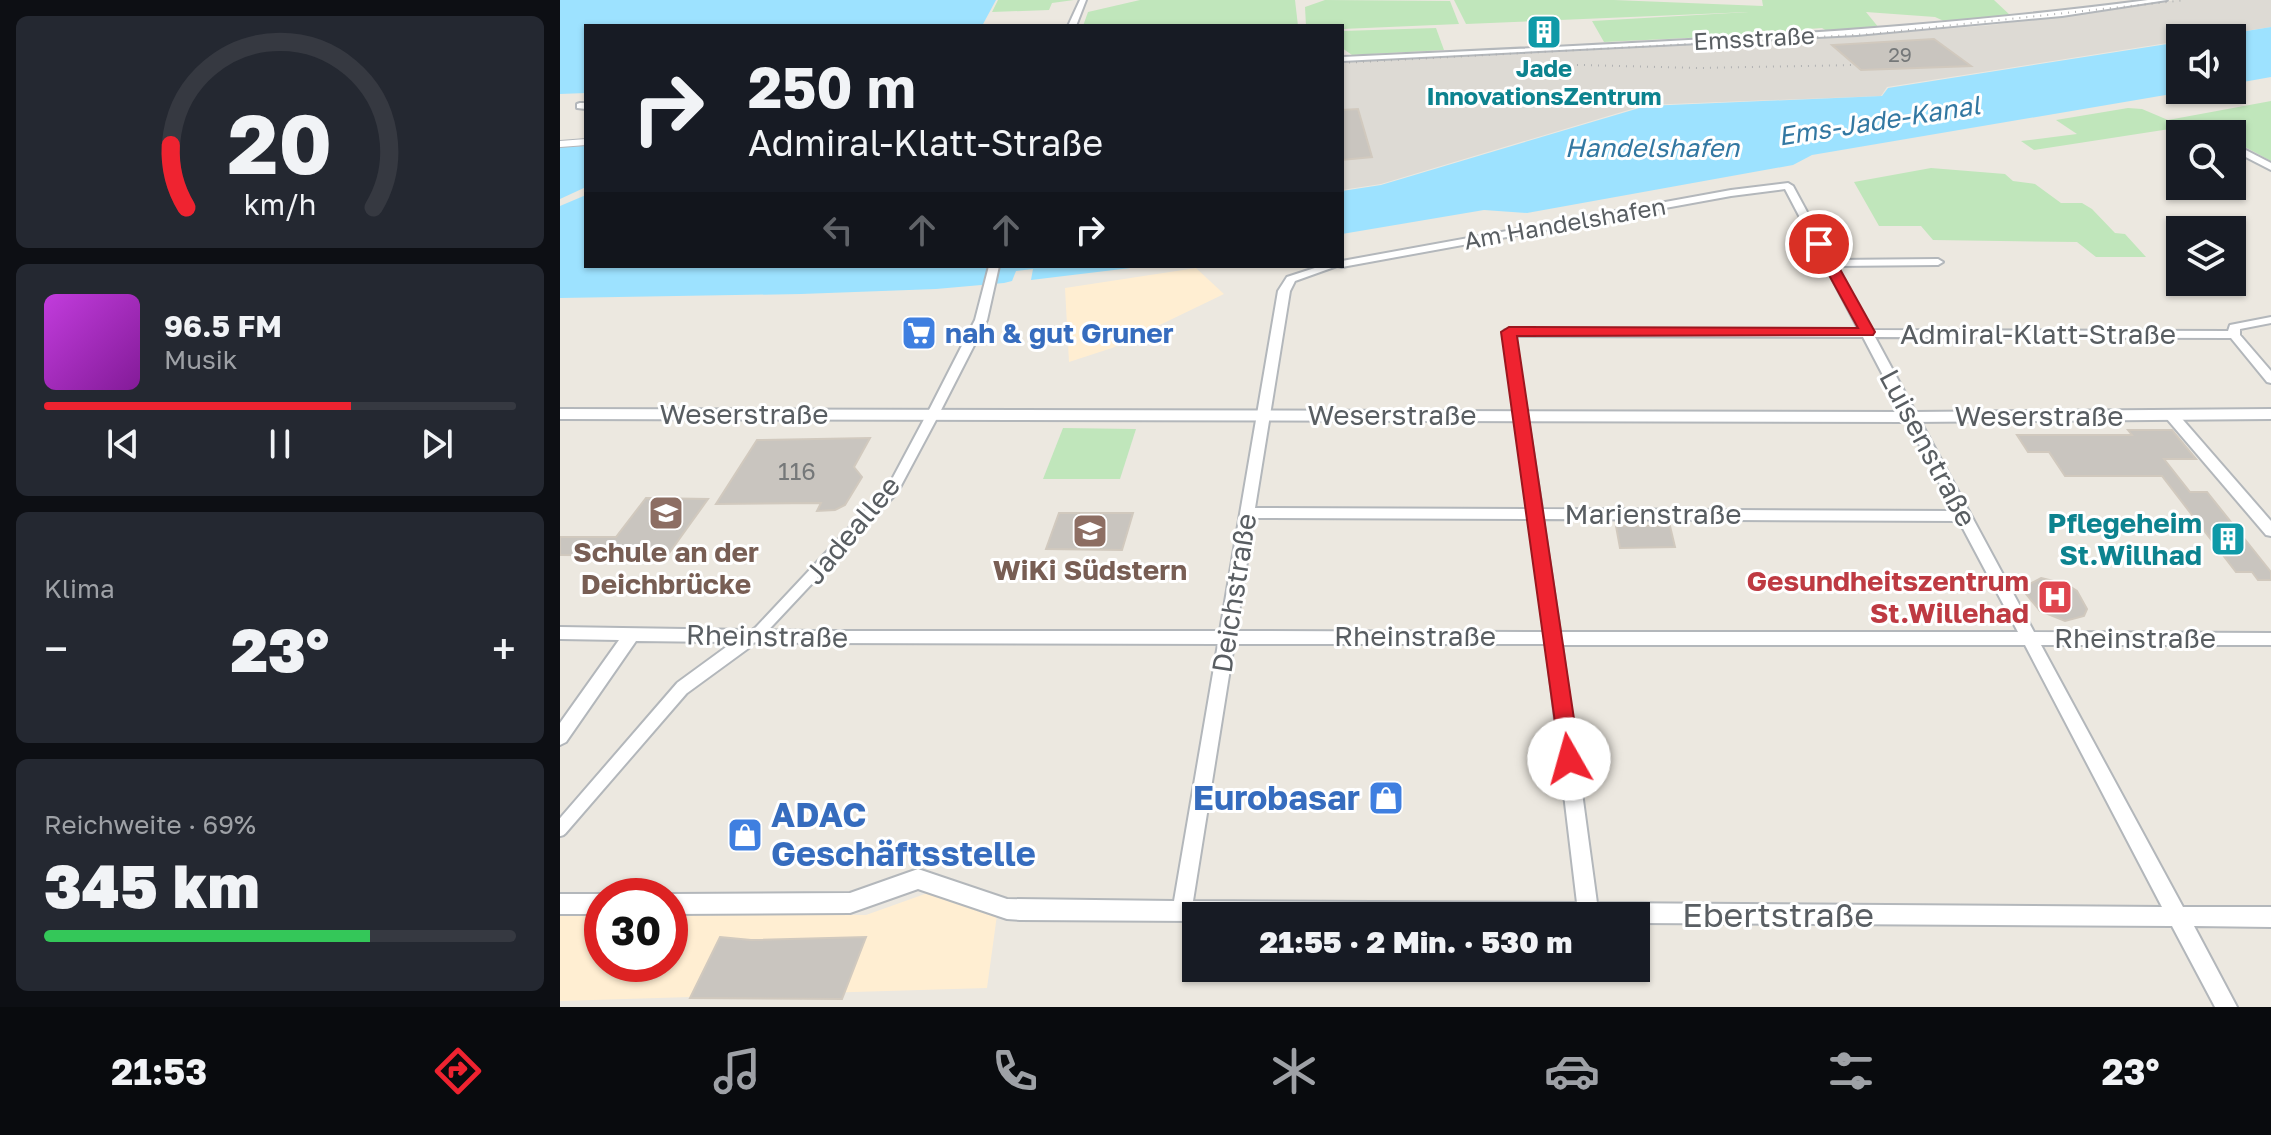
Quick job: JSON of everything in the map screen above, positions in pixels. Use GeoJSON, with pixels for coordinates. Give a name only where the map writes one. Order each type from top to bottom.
{"type":"FeatureCollection","features":[{"type":"Feature","properties":{"kind":"street"},"geometry":{"type":"LineString","coordinates":[[1073,24],[1083,0]]}},
{"type":"Feature","properties":{"kind":"street","name":"Emsstraße"},"geometry":{"type":"LineString","coordinates":[[1344,59],[1891,31],[2164,0]]}},
{"type":"Feature","properties":{"kind":"street"},"geometry":{"type":"LineString","coordinates":[[560,144],[584,142]]}},
{"type":"Feature","properties":{"kind":"street"},"geometry":{"type":"LineString","coordinates":[[2246,154],[2271,167]]}},
{"type":"Feature","properties":{"kind":"street","name":"Luisenstraße"},"geometry":{"type":"LineString","coordinates":[[1788,186],[2226,1007]]}},
{"type":"Feature","properties":{"kind":"street","name":"Am Handelshafen"},"geometry":{"type":"LineString","coordinates":[[1344,264],[1731,193],[1788,186]]}},
{"type":"Feature","properties":{"kind":"street"},"geometry":{"type":"LineString","coordinates":[[1829,263],[1938,262]]}},
{"type":"Feature","properties":{"kind":"street","name":"Jadeallee"},"geometry":{"type":"LineString","coordinates":[[560,829],[682,688],[754,636],[795,597],[893,489],[981,320],[993,268]]}},
{"type":"Feature","properties":{"kind":"street","name":"Deichstraße"},"geometry":{"type":"LineString","coordinates":[[1183,902],[1284,291],[1291,279],[1326,268]]}},
{"type":"Feature","properties":{"kind":"street","name":"Admiral-Klatt-Straße"},"geometry":{"type":"LineString","coordinates":[[1521,415],[1509,332],[2234,335],[2234,327],[2271,320]]}},
{"type":"Feature","properties":{"kind":"street"},"geometry":{"type":"LineString","coordinates":[[2234,335],[2271,379]]}},
{"type":"Feature","properties":{"kind":"street","name":"Weserstraße"},"geometry":{"type":"LineString","coordinates":[[560,414],[1911,417],[2271,414]]}},
{"type":"Feature","properties":{"kind":"street"},"geometry":{"type":"LineString","coordinates":[[1521,415],[1587,902]]}},
{"type":"Feature","properties":{"kind":"street"},"geometry":{"type":"LineString","coordinates":[[2172,416],[2271,531]]}},
{"type":"Feature","properties":{"kind":"street","name":"Marienstraße"},"geometry":{"type":"LineString","coordinates":[[1247,513],[1963,516]]}},
{"type":"Feature","properties":{"kind":"street","name":"Rheinstraße"},"geometry":{"type":"LineString","coordinates":[[560,633],[2271,639]]}},
{"type":"Feature","properties":{"kind":"street"},"geometry":{"type":"LineString","coordinates":[[560,737],[632,634]]}},
{"type":"Feature","properties":{"kind":"street","name":"Ebertstraße"},"geometry":{"type":"LineString","coordinates":[[688,904],[850,903],[918,879],[1007,909],[1182,910]]}},
{"type":"Feature","properties":{"kind":"street"},"geometry":{"type":"LineString","coordinates":[[560,904],[584,904]]}},
{"type":"Feature","properties":{"kind":"street","name":"Ebertstraße"},"geometry":{"type":"LineString","coordinates":[[1650,913],[2271,917]]}},
{"type":"Feature","properties":{"kind":"shaded area"},"geometry":{"type":"Polygon","coordinates":[[[2176,0],[2271,0],[2271,27],[2246,31],[2246,24],[2166,24],[2166,43],[1887,87],[1881,96],[1645,105],[1381,184],[1344,190],[1344,61],[1847,37],[1992,25],[2176,0]]]}},
{"type":"Feature","properties":{"kind":"shaded area"},"geometry":{"type":"Polygon","coordinates":[[[1196,268],[1224,294],[1112,348],[1069,362],[1065,288],[1196,268]]]}},
{"type":"Feature","properties":{"kind":"shaded area"},"geometry":{"type":"Polygon","coordinates":[[[936,890],[997,915],[987,988],[560,1001],[560,915],[584,915],[584,982],[688,982],[688,915],[866,915],[936,890]]]}},
{"type":"Feature","properties":{"kind":"green space"},"geometry":{"type":"Polygon","coordinates":[[[998,0],[1074,0],[1052,3],[1049,10],[992,12],[998,0]]]}},
{"type":"Feature","properties":{"kind":"green space"},"geometry":{"type":"Polygon","coordinates":[[[1140,0],[1295,0],[1298,24],[1084,24],[1088,12],[1140,0]]]}},
{"type":"Feature","properties":{"kind":"green space"},"geometry":{"type":"Polygon","coordinates":[[[1325,0],[1450,1],[1459,24],[1344,29],[1344,24],[1306,24],[1305,7],[1325,0]]]}},
{"type":"Feature","properties":{"kind":"green space"},"geometry":{"type":"Polygon","coordinates":[[[1454,0],[1614,0],[1763,6],[1762,0],[1994,0],[2011,16],[1946,22],[1935,17],[1866,12],[1879,28],[1827,31],[1822,28],[1808,29],[1809,32],[1604,42],[1592,21],[1749,12],[1466,24],[1454,0]]]}},
{"type":"Feature","properties":{"kind":"green space"},"geometry":{"type":"Polygon","coordinates":[[[1436,28],[1444,50],[1352,55],[1344,49],[1344,31],[1436,28]]]}},
{"type":"Feature","properties":{"kind":"green space"},"geometry":{"type":"Polygon","coordinates":[[[2271,101],[2271,161],[2246,148],[2246,120],[2168,120],[2271,101]]]}},
{"type":"Feature","properties":{"kind":"green space"},"geometry":{"type":"Polygon","coordinates":[[[2128,108],[2142,109],[2168,120],[2166,130],[2034,150],[2021,141],[2077,134],[2056,120],[2128,108]]]}},
{"type":"Feature","properties":{"kind":"green space"},"geometry":{"type":"Polygon","coordinates":[[[1931,168],[2005,174],[2013,181],[2035,184],[2061,203],[2082,203],[2115,233],[2125,234],[2146,257],[2096,257],[2077,242],[1933,240],[1921,226],[1879,226],[1854,182],[1931,168]]]}},
{"type":"Feature","properties":{"kind":"green space"},"geometry":{"type":"Polygon","coordinates":[[[1063,428],[1136,429],[1120,479],[1043,479],[1063,428]]]}},
{"type":"Feature","properties":{"kind":"water"},"geometry":{"type":"Polygon","coordinates":[[[560,0],[996,0],[983,24],[584,24],[584,93],[560,94],[560,0]]]}},
{"type":"Feature","properties":{"kind":"water"},"geometry":{"type":"Polygon","coordinates":[[[2271,27],[2271,77],[2246,81],[2246,31],[2271,27]]]}},
{"type":"Feature","properties":{"kind":"water","name":"Handelshafen"},"geometry":{"type":"Polygon","coordinates":[[[2166,44],[2166,95],[1812,155],[1793,165],[1527,213],[1484,210],[1344,234],[1344,191],[1381,185],[1646,106],[1882,96],[1888,88],[2166,44]]]}},
{"type":"Feature","properties":{"kind":"water"},"geometry":{"type":"Polygon","coordinates":[[[584,146],[584,188],[560,199],[560,147],[584,146]]]}},
{"type":"Feature","properties":{"kind":"water"},"geometry":{"type":"Polygon","coordinates":[[[584,196],[584,268],[1130,268],[1031,280],[1033,269],[1016,271],[1012,281],[1004,283],[936,289],[560,298],[560,206],[584,196]]]}},
{"type":"Feature","properties":{"kind":"building"},"geometry":{"type":"Polygon","coordinates":[[[1934,39],[1971,66],[1861,70],[1832,45],[1934,39]]]}},
{"type":"Feature","properties":{"kind":"building"},"geometry":{"type":"Polygon","coordinates":[[[1358,109],[1372,157],[1344,160],[1344,110],[1358,109]]]}},
{"type":"Feature","properties":{"kind":"building"},"geometry":{"type":"Polygon","coordinates":[[[2128,430],[2172,430],[2196,459],[2164,459],[2190,492],[2207,492],[2271,572],[2271,580],[2258,580],[2252,572],[2236,572],[2162,476],[2065,476],[2049,452],[2028,452],[2017,435],[2132,435],[2128,430]]]}},
{"type":"Feature","properties":{"kind":"building"},"geometry":{"type":"Polygon","coordinates":[[[870,438],[854,467],[862,477],[845,505],[835,510],[817,511],[821,503],[716,504],[757,440],[870,438]]]}},
{"type":"Feature","properties":{"kind":"building","name":"Schule an der Deichbrücke"},"geometry":{"type":"Polygon","coordinates":[[[646,498],[708,499],[667,556],[560,555],[560,537],[616,537],[646,498]]]}},
{"type":"Feature","properties":{"kind":"building","name":"WiKi Südstern"},"geometry":{"type":"Polygon","coordinates":[[[1059,513],[1133,513],[1122,550],[1046,549],[1059,513]]]}},
{"type":"Feature","properties":{"kind":"building"},"geometry":{"type":"Polygon","coordinates":[[[1616,526],[1670,526],[1675,547],[1620,548],[1616,526]]]}},
{"type":"Feature","properties":{"kind":"building","name":"Gesundheitszentrum St.Willehad"},"geometry":{"type":"Polygon","coordinates":[[[2041,578],[2066,584],[2077,591],[2087,609],[2084,616],[2065,621],[2040,611],[2026,594],[2026,586],[2041,578]]]}},
{"type":"Feature","properties":{"kind":"building"},"geometry":{"type":"Polygon","coordinates":[[[720,937],[751,940],[866,937],[842,999],[690,998],[720,937]]]}},
{"type":"Feature","properties":{"kind":"railway"},"geometry":{"type":"LineString","coordinates":[[1344,63],[1870,34],[2186,0]]}},
{"type":"Feature","properties":{"kind":"railway"},"geometry":{"type":"LineString","coordinates":[[1542,64],[1698,68],[1856,65]]}},
{"type":"Feature","properties":{"kind":"place","name":"Jade InnovationsZentrum"},"geometry":{"type":"Point","coordinates":[1544,32]}},
{"type":"Feature","properties":{"kind":"place","name":"nah & gut Gruner"},"geometry":{"type":"Point","coordinates":[919,333]}},
{"type":"Feature","properties":{"kind":"place","name":"Schule an der Deichbrücke"},"geometry":{"type":"Point","coordinates":[666,513]}},
{"type":"Feature","properties":{"kind":"place","name":"WiKi Südstern"},"geometry":{"type":"Point","coordinates":[1090,531]}},
{"type":"Feature","properties":{"kind":"place","name":"Pflegeheim St.Willhad"},"geometry":{"type":"Point","coordinates":[2228,539]}},
{"type":"Feature","properties":{"kind":"place","name":"Gesundheitszentrum St.Willehad"},"geometry":{"type":"Point","coordinates":[2055,597]}},
{"type":"Feature","properties":{"kind":"place","name":"Eurobasar"},"geometry":{"type":"Point","coordinates":[1386,798]}},
{"type":"Feature","properties":{"kind":"place","name":"ADAC Geschäftsstelle"},"geometry":{"type":"Point","coordinates":[745,835]}},
{"type":"Feature","properties":{"kind":"route"},"geometry":{"type":"LineString","coordinates":[[1569,759],[1509,332],[1868,332],[1819,244]]}},
{"type":"Feature","properties":{"kind":"water label","name":"Ems-Jade-Kanal"},"geometry":{"type":"Point","coordinates":[1879,121]}}]}
